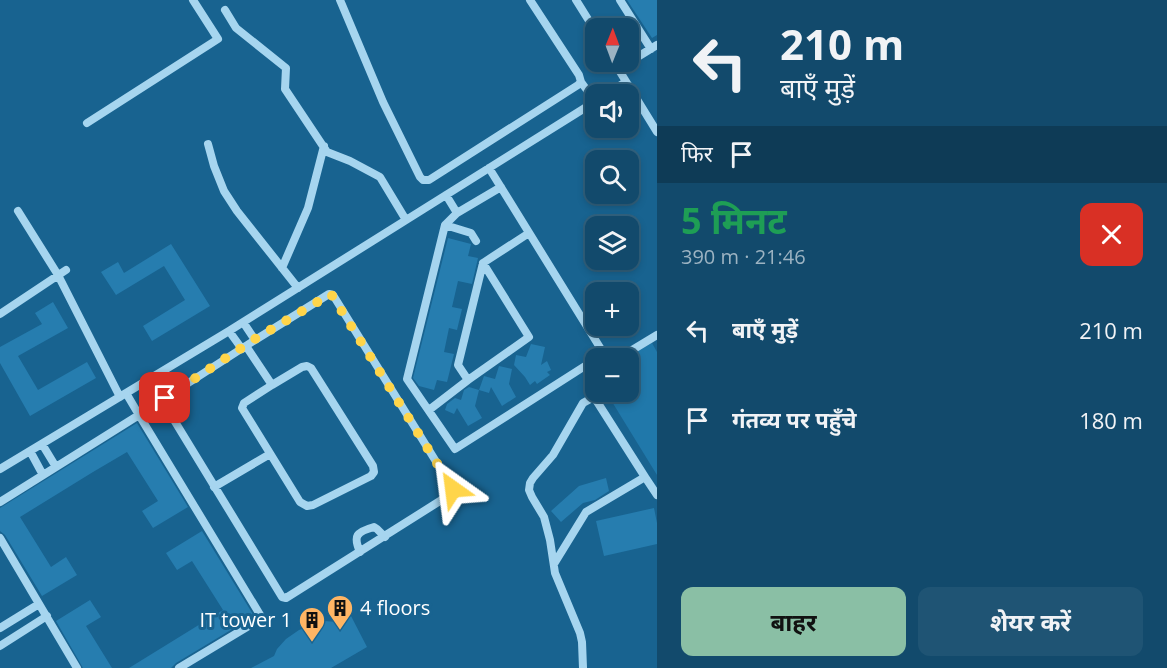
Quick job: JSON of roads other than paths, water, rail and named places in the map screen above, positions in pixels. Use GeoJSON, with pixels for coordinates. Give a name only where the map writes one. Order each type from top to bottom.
{"type":"FeatureCollection","features":[{"type":"Feature","properties":{"kind":"street"},"geometry":{"type":"LineString","coordinates":[[87,123],[218,39],[193,0]]}},
{"type":"Feature","properties":{"kind":"street"},"geometry":{"type":"LineString","coordinates":[[340,0],[383,102],[423,180],[429,180],[581,82]]}},
{"type":"Feature","properties":{"kind":"street"},"geometry":{"type":"LineString","coordinates":[[530,0],[585,87]]}},
{"type":"Feature","properties":{"kind":"street"},"geometry":{"type":"LineString","coordinates":[[576,0],[587,18]]}},
{"type":"Feature","properties":{"kind":"street"},"geometry":{"type":"LineString","coordinates":[[620,0],[654,47],[639,54]]}},
{"type":"Feature","properties":{"kind":"street"},"geometry":{"type":"LineString","coordinates":[[225,10],[236,28],[286,68],[285,89],[327,152],[380,177],[406,220]]}},
{"type":"Feature","properties":{"kind":"street"},"geometry":{"type":"LineString","coordinates":[[620,72],[657,132]]}},
{"type":"Feature","properties":{"kind":"street"},"geometry":{"type":"LineString","coordinates":[[0,469],[229,331],[585,107]]}},
{"type":"Feature","properties":{"kind":"street"},"geometry":{"type":"LineString","coordinates":[[208,144],[216,174],[224,191],[298,288]]}},
{"type":"Feature","properties":{"kind":"street"},"geometry":{"type":"LineString","coordinates":[[282,268],[308,208],[324,146]]}},
{"type":"Feature","properties":{"kind":"street"},"geometry":{"type":"LineString","coordinates":[[489,168],[600,348]]}},
{"type":"Feature","properties":{"kind":"street"},"geometry":{"type":"LineString","coordinates":[[501,187],[457,213],[446,225],[407,379],[455,449],[585,366]]}},
{"type":"Feature","properties":{"kind":"street"},"geometry":{"type":"LineString","coordinates":[[446,195],[457,213]]}},
{"type":"Feature","properties":{"kind":"street"},"geometry":{"type":"LineString","coordinates":[[18,211],[58,275],[123,395],[139,415],[262,618],[179,668]]}},
{"type":"Feature","properties":{"kind":"street"},"geometry":{"type":"LineString","coordinates":[[446,225],[471,234],[476,241]]}},
{"type":"Feature","properties":{"kind":"street"},"geometry":{"type":"LineString","coordinates":[[468,380],[458,365],[483,263],[529,233]]}},
{"type":"Feature","properties":{"kind":"street"},"geometry":{"type":"LineString","coordinates":[[429,411],[529,337],[483,263]]}},
{"type":"Feature","properties":{"kind":"street"},"geometry":{"type":"LineString","coordinates":[[0,314],[66,270]]}},
{"type":"Feature","properties":{"kind":"street"},"geometry":{"type":"LineString","coordinates":[[329,294],[333,295],[453,489],[452,494],[288,597],[282,597],[164,406],[163,400],[242,346],[329,294]]}},
{"type":"Feature","properties":{"kind":"street"},"geometry":{"type":"LineString","coordinates":[[243,322],[255,339]]}},
{"type":"Feature","properties":{"kind":"street"},"geometry":{"type":"LineString","coordinates":[[229,331],[272,385]]}},
{"type":"Feature","properties":{"kind":"street"},"geometry":{"type":"LineString","coordinates":[[636,348],[657,335]]}},
{"type":"Feature","properties":{"kind":"street"},"geometry":{"type":"LineString","coordinates":[[302,367],[311,368],[374,466],[374,472],[313,505],[307,507],[300,502],[242,408],[244,404],[272,385],[302,367]]}},
{"type":"Feature","properties":{"kind":"street"},"geometry":{"type":"LineString","coordinates":[[583,668],[580,633],[557,578],[544,517],[529,490],[530,483],[553,455],[583,404],[592,398],[596,400],[657,495]]}},
{"type":"Feature","properties":{"kind":"street"},"geometry":{"type":"LineString","coordinates":[[0,502],[139,415]]}},
{"type":"Feature","properties":{"kind":"street"},"geometry":{"type":"LineString","coordinates":[[42,444],[56,467]]}},
{"type":"Feature","properties":{"kind":"street"},"geometry":{"type":"LineString","coordinates":[[30,451],[43,475]]}},
{"type":"Feature","properties":{"kind":"street"},"geometry":{"type":"LineString","coordinates":[[214,487],[270,454]]}},
{"type":"Feature","properties":{"kind":"street"},"geometry":{"type":"LineString","coordinates":[[554,564],[586,512],[645,477]]}},
{"type":"Feature","properties":{"kind":"street"},"geometry":{"type":"LineString","coordinates":[[360,552],[355,539],[360,533],[375,527],[385,537]]}},
{"type":"Feature","properties":{"kind":"street"},"geometry":{"type":"LineString","coordinates":[[0,538],[77,668]]}},
{"type":"Feature","properties":{"kind":"street"},"geometry":{"type":"LineString","coordinates":[[0,628],[39,604]]}},
{"type":"Feature","properties":{"kind":"street"},"geometry":{"type":"LineString","coordinates":[[0,646],[47,616]]}},
{"type":"Feature","properties":{"kind":"place","name":"4 floors"},"geometry":{"type":"Point","coordinates":[340,631]}},
{"type":"Feature","properties":{"kind":"place","name":"IT tower 1"},"geometry":{"type":"Point","coordinates":[312,643]}}]}
